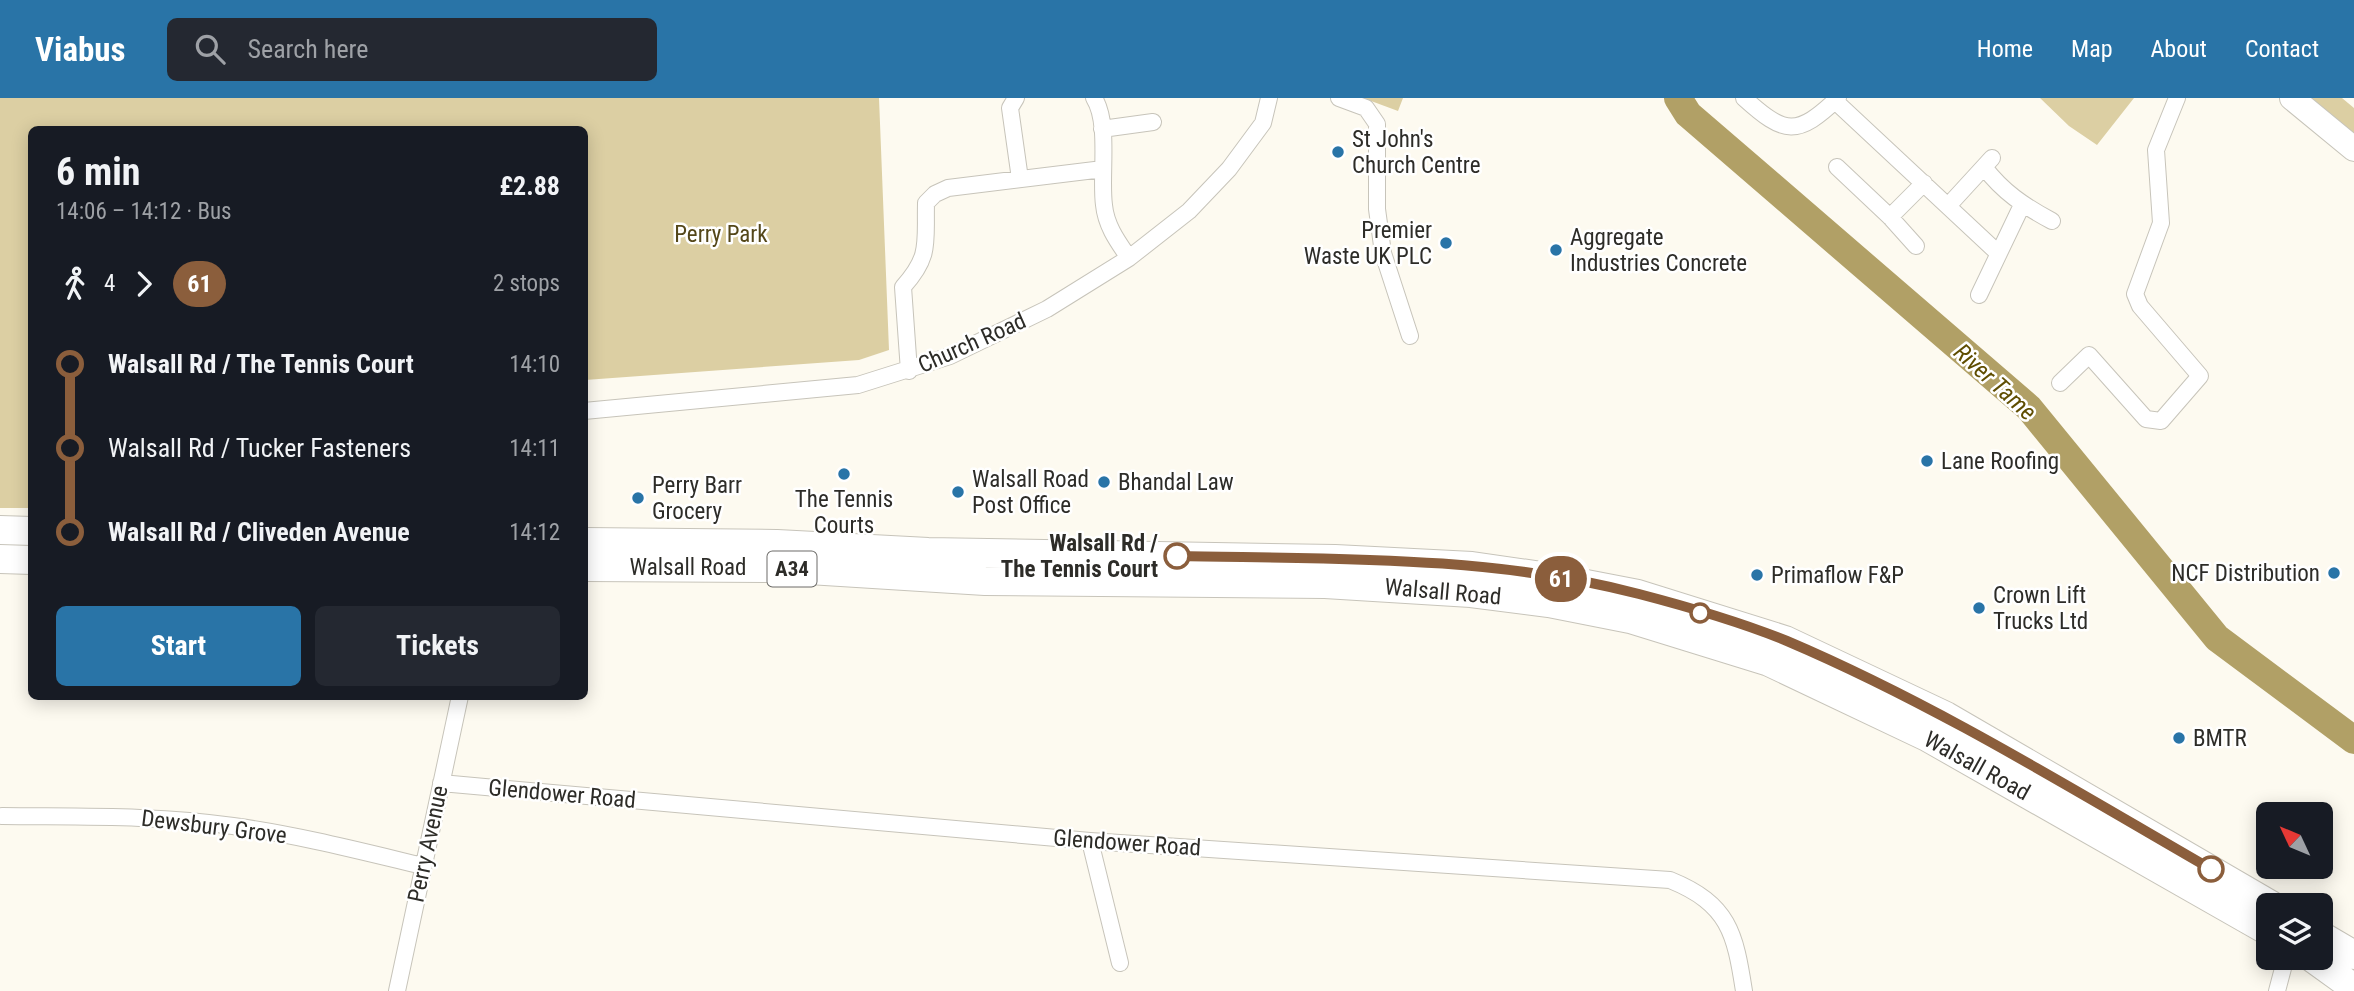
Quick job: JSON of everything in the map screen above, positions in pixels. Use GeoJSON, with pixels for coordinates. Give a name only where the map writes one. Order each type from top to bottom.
{"type":"FeatureCollection","features":[{"type":"Feature","properties":{"kind":"highway"},"geometry":{"type":"LineString","coordinates":[[0,530],[28,531]]}},
{"type":"Feature","properties":{"kind":"highway","name":"Walsall Road"},"geometry":{"type":"LineString","coordinates":[[588,542],[778,544],[928,552],[1335,559],[1472,566],[1626,591],[1784,640],[1946,716],[2215,871],[2256,898]]}},
{"type":"Feature","properties":{"kind":"highway"},"geometry":{"type":"LineString","coordinates":[[0,559],[28,560]]}},
{"type":"Feature","properties":{"kind":"highway","name":"Walsall Road"},"geometry":{"type":"LineString","coordinates":[[588,566],[778,568],[985,580],[1325,584],[1471,593],[1549,603],[1630,618],[1769,663],[1927,737],[2256,924]]}},
{"type":"Feature","properties":{"kind":"highway"},"geometry":{"type":"LineString","coordinates":[[2333,956],[2347,979]]}},
{"type":"Feature","properties":{"kind":"main road"},"geometry":{"type":"LineString","coordinates":[[2292,98],[2354,149]]}},
{"type":"Feature","properties":{"kind":"street"},"geometry":{"type":"LineString","coordinates":[[1016,98],[1010,108],[1020,179]]}},
{"type":"Feature","properties":{"kind":"street"},"geometry":{"type":"LineString","coordinates":[[1094,98],[1102,130],[1104,207],[1110,231],[1129,258]]}},
{"type":"Feature","properties":{"kind":"street","name":"Church Road"},"geometry":{"type":"LineString","coordinates":[[588,411],[858,385],[950,356],[1037,314],[1129,258],[1189,211],[1229,169],[1263,123],[1269,98]]}},
{"type":"Feature","properties":{"kind":"street"},"geometry":{"type":"LineString","coordinates":[[1339,98],[1366,108],[1377,124],[1377,209],[1383,253],[1410,335]]}},
{"type":"Feature","properties":{"kind":"street"},"geometry":{"type":"LineString","coordinates":[[1744,98],[1772,123],[1796,127],[1818,117],[1836,100],[1998,253]]}},
{"type":"Feature","properties":{"kind":"street"},"geometry":{"type":"LineString","coordinates":[[2060,383],[2089,355],[2146,419],[2161,421],[2200,376],[2140,306],[2135,294],[2161,223],[2156,150],[2177,98]]}},
{"type":"Feature","properties":{"kind":"street"},"geometry":{"type":"LineString","coordinates":[[1102,130],[1153,122]]}},
{"type":"Feature","properties":{"kind":"street"},"geometry":{"type":"LineString","coordinates":[[1948,206],[1988,162],[1999,187],[2022,205],[2052,221]]}},
{"type":"Feature","properties":{"kind":"street"},"geometry":{"type":"LineString","coordinates":[[1836,167],[1890,217],[1916,246]]}},
{"type":"Feature","properties":{"kind":"street"},"geometry":{"type":"LineString","coordinates":[[909,371],[903,287],[921,268],[925,253],[926,204],[935,194],[948,188],[1103,169]]}},
{"type":"Feature","properties":{"kind":"street"},"geometry":{"type":"LineString","coordinates":[[1890,217],[1924,183]]}},
{"type":"Feature","properties":{"kind":"street"},"geometry":{"type":"LineString","coordinates":[[1979,295],[2022,205]]}},
{"type":"Feature","properties":{"kind":"street","name":"Perry Avenue"},"geometry":{"type":"LineString","coordinates":[[397,991],[459,700]]}},
{"type":"Feature","properties":{"kind":"street","name":"Glendower Road"},"geometry":{"type":"LineString","coordinates":[[441,783],[1090,841],[1670,880],[1701,897],[1730,925],[1744,991]]}},
{"type":"Feature","properties":{"kind":"street","name":"Dewsbury Grove"},"geometry":{"type":"LineString","coordinates":[[2,816],[140,817],[233,826],[317,841],[423,866]]}},
{"type":"Feature","properties":{"kind":"street"},"geometry":{"type":"LineString","coordinates":[[1090,841],[1120,963]]}},
{"type":"Feature","properties":{"kind":"street"},"geometry":{"type":"LineString","coordinates":[[2333,955],[2343,962],[2347,979]]}},
{"type":"Feature","properties":{"kind":"street"},"geometry":{"type":"LineString","coordinates":[[2277,991],[2283,970]]}},
{"type":"Feature","properties":{"kind":"green space","name":"Perry Park"},"geometry":{"type":"Polygon","coordinates":[[[0,98],[879,98],[889,350],[859,360],[588,380],[588,126],[28,126],[28,508],[0,508],[0,98]]]}},
{"type":"Feature","properties":{"kind":"green space"},"geometry":{"type":"Polygon","coordinates":[[[1363,98],[1403,98],[1398,111],[1363,98]]]}},
{"type":"Feature","properties":{"kind":"green space"},"geometry":{"type":"Polygon","coordinates":[[[2040,98],[2134,98],[2097,145],[2069,126],[2040,98]]]}},
{"type":"Feature","properties":{"kind":"green space"},"geometry":{"type":"Polygon","coordinates":[[[2302,98],[2342,98],[2354,108],[2354,141],[2302,98]]]}},
{"type":"Feature","properties":{"kind":"waterway","name":"River Tame"},"geometry":{"type":"LineString","coordinates":[[1678,98],[1688,114],[2029,408],[2217,638],[2354,740]]}},
{"type":"Feature","properties":{"kind":"bus line","name":"61"},"geometry":{"type":"LineString","coordinates":[[1177,556],[1335,559],[1472,566],[1638,594],[1784,640],[1946,716],[2211,869]]}},
{"type":"Feature","properties":{"kind":"place","name":"St John's Church Centre"},"geometry":{"type":"Point","coordinates":[1338,152]}},
{"type":"Feature","properties":{"kind":"place","name":"Premier Waste UK PLC"},"geometry":{"type":"Point","coordinates":[1446,243]}},
{"type":"Feature","properties":{"kind":"place","name":"Aggregate Industries Concrete"},"geometry":{"type":"Point","coordinates":[1556,250]}},
{"type":"Feature","properties":{"kind":"place","name":"Lane Roofing"},"geometry":{"type":"Point","coordinates":[1927,461]}},
{"type":"Feature","properties":{"kind":"place","name":"The Tennis Courts"},"geometry":{"type":"Point","coordinates":[844,474]}},
{"type":"Feature","properties":{"kind":"place","name":"Bhandal Law"},"geometry":{"type":"Point","coordinates":[1104,482]}},
{"type":"Feature","properties":{"kind":"place","name":"Walsall Road Post Office"},"geometry":{"type":"Point","coordinates":[958,492]}},
{"type":"Feature","properties":{"kind":"place","name":"Perry Barr Grocery"},"geometry":{"type":"Point","coordinates":[638,498]}},
{"type":"Feature","properties":{"kind":"place","name":"Walsall Rd / The Tennis Court"},"geometry":{"type":"Point","coordinates":[1177,556]}},
{"type":"Feature","properties":{"kind":"place","name":"NCF Distribution"},"geometry":{"type":"Point","coordinates":[2334,573]}},
{"type":"Feature","properties":{"kind":"place","name":"Primaflow F&P"},"geometry":{"type":"Point","coordinates":[1757,575]}},
{"type":"Feature","properties":{"kind":"place","name":"Crown Lift Trucks Ltd"},"geometry":{"type":"Point","coordinates":[1979,608]}},
{"type":"Feature","properties":{"kind":"place","name":"BMTR"},"geometry":{"type":"Point","coordinates":[2179,738]}}]}
